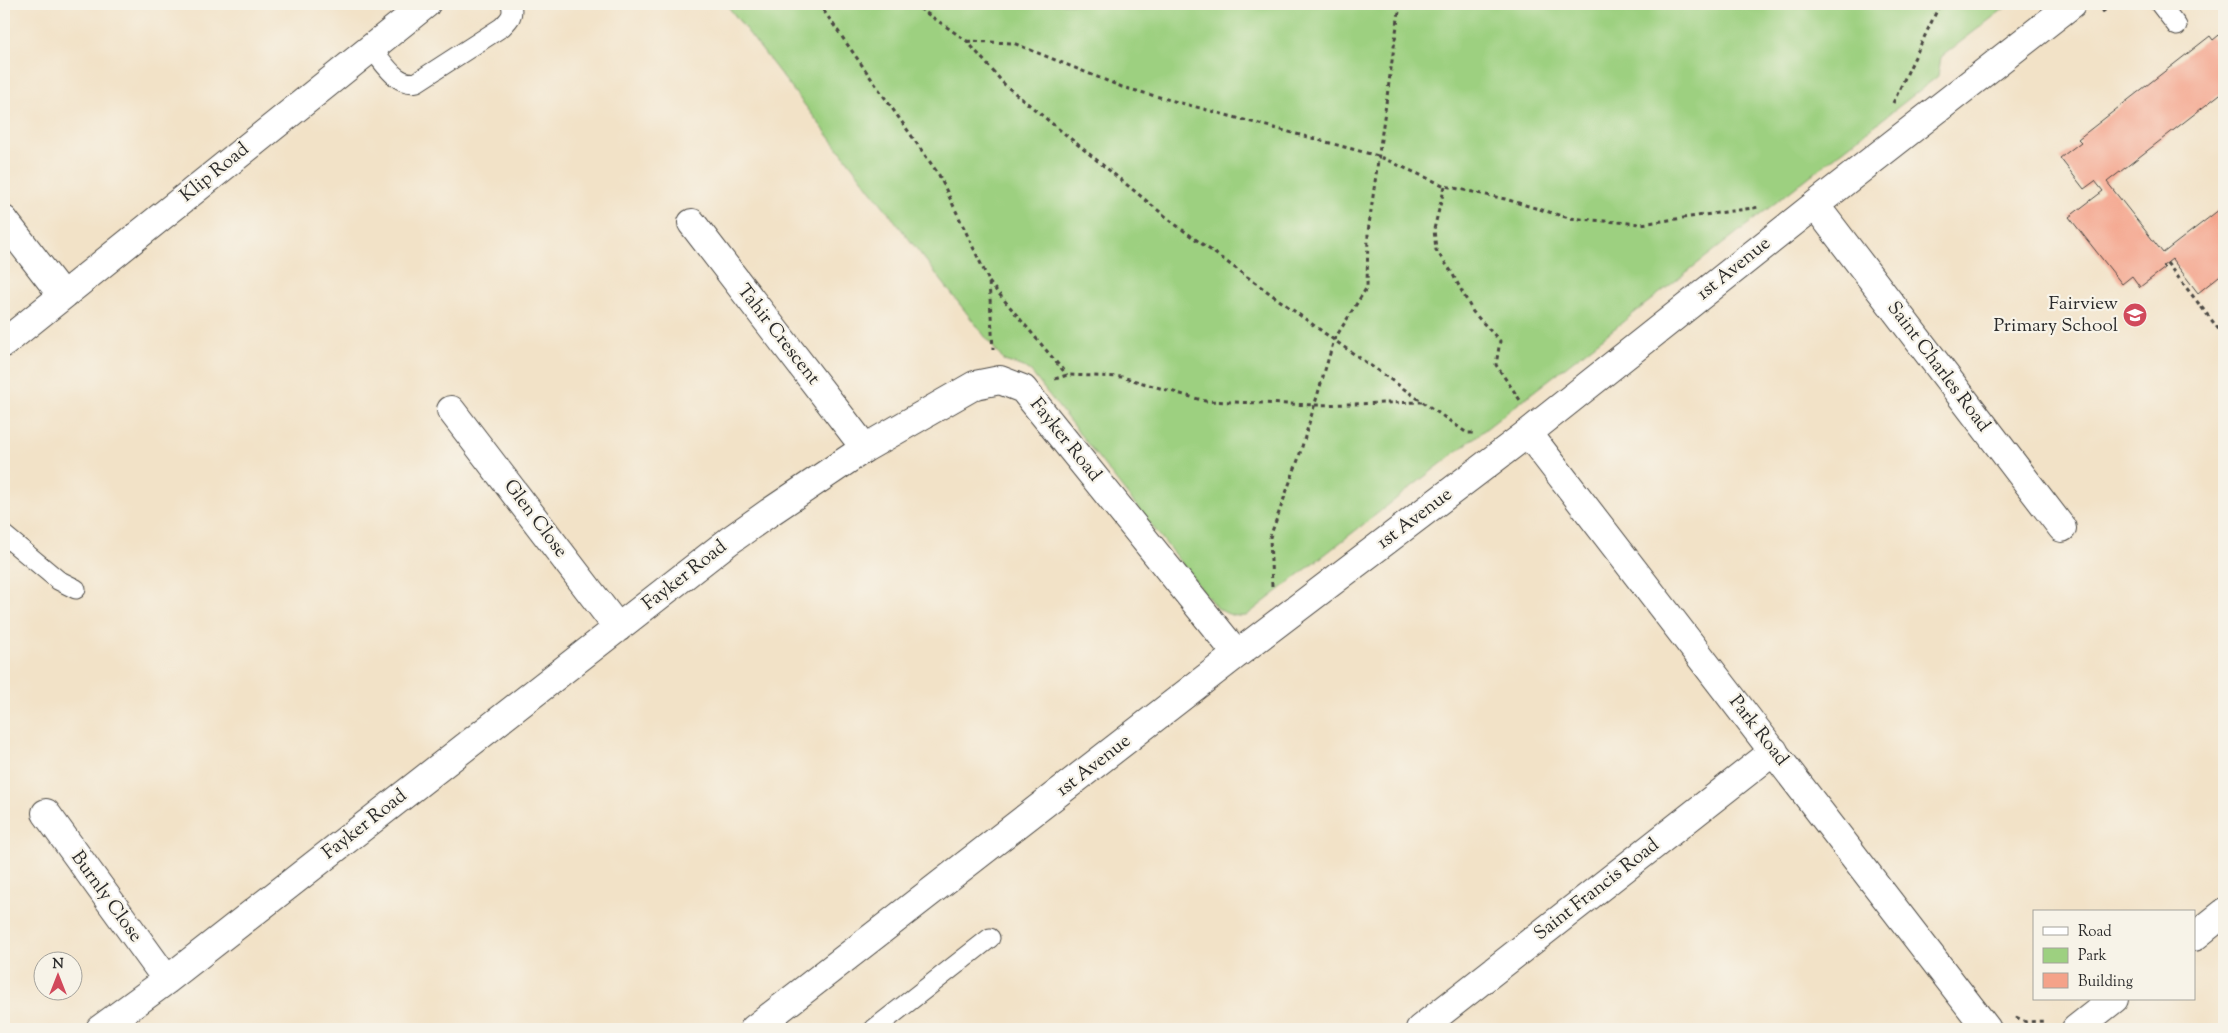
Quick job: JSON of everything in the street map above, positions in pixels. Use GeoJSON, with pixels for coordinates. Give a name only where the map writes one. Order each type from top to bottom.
{"type":"FeatureCollection","features":[{"type":"Feature","properties":{"kind":"street","name":"Klip Road"},"geometry":{"type":"LineString","coordinates":[[4,343],[426,4]]}},
{"type":"Feature","properties":{"kind":"street","name":"1st Avenue"},"geometry":{"type":"LineString","coordinates":[[754,1029],[1237,654],[1528,433],[2072,4]]}},
{"type":"Feature","properties":{"kind":"street","name":"Saint Charles Road"},"geometry":{"type":"LineString","coordinates":[[1815,205],[2062,528]]}},
{"type":"Feature","properties":{"kind":"street"},"geometry":{"type":"LineString","coordinates":[[4,220],[62,295]]}},
{"type":"Feature","properties":{"kind":"street","name":"Tahir Crescent"},"geometry":{"type":"LineString","coordinates":[[692,223],[865,448]]}},
{"type":"Feature","properties":{"kind":"street","name":"Fayker Road"},"geometry":{"type":"LineString","coordinates":[[100,1029],[167,980],[729,541],[865,448],[975,385],[1012,384],[1237,654]]}},
{"type":"Feature","properties":{"kind":"street","name":"Glen Close"},"geometry":{"type":"LineString","coordinates":[[451,410],[618,628]]}},
{"type":"Feature","properties":{"kind":"street","name":"Park Road"},"geometry":{"type":"LineString","coordinates":[[1528,433],[1986,1029]]}},
{"type":"Feature","properties":{"kind":"street","name":"Saint Francis Road"},"geometry":{"type":"LineString","coordinates":[[1420,1029],[1774,751]]}},
{"type":"Feature","properties":{"kind":"street","name":"Burnly Close"},"geometry":{"type":"LineString","coordinates":[[46,813],[167,980]]}},
{"type":"Feature","properties":{"kind":"street"},"geometry":{"type":"LineString","coordinates":[[2196,935],[2224,914]]}},
{"type":"Feature","properties":{"kind":"street"},"geometry":{"type":"LineString","coordinates":[[2076,1029],[2113,1000]]}},
{"type":"Feature","properties":{"kind":"lane"},"geometry":{"type":"LineString","coordinates":[[372,48],[400,82],[408,84],[417,82],[502,27],[510,20],[513,12],[511,4]]}},
{"type":"Feature","properties":{"kind":"lane"},"geometry":{"type":"LineString","coordinates":[[2160,4],[2177,26]]}},
{"type":"Feature","properties":{"kind":"lane"},"geometry":{"type":"LineString","coordinates":[[4,535],[58,580],[76,589]]}},
{"type":"Feature","properties":{"kind":"lane"},"geometry":{"type":"LineString","coordinates":[[874,1029],[990,938]]}},
{"type":"Feature","properties":{"kind":"path"},"geometry":{"type":"LineString","coordinates":[[819,4],[939,175],[989,281],[1067,375]]}},
{"type":"Feature","properties":{"kind":"path"},"geometry":{"type":"LineString","coordinates":[[913,4],[967,41],[1005,85],[1176,226],[1423,402],[1468,433],[1476,433]]}},
{"type":"Feature","properties":{"kind":"path"},"geometry":{"type":"LineString","coordinates":[[1291,613],[1272,600],[1270,537],[1298,460],[1334,340],[1367,286],[1368,232],[1378,156],[1388,102],[1400,4]]}},
{"type":"Feature","properties":{"kind":"path"},"geometry":{"type":"LineString","coordinates":[[1891,107],[1940,4]]}},
{"type":"Feature","properties":{"kind":"path"},"geometry":{"type":"LineString","coordinates":[[967,41],[1013,43],[1122,87],[1378,156],[1445,186],[1505,199],[1569,218],[1641,224],[1750,207],[1815,205]]}},
{"type":"Feature","properties":{"kind":"path"},"geometry":{"type":"LineString","coordinates":[[1445,186],[1434,229],[1436,250],[1451,271],[1473,312],[1500,341],[1496,365],[1520,400],[1528,433]]}},
{"type":"Feature","properties":{"kind":"path"},"geometry":{"type":"LineString","coordinates":[[2167,263],[2224,336]]}},
{"type":"Feature","properties":{"kind":"path"},"geometry":{"type":"LineString","coordinates":[[989,281],[993,354],[1012,384],[1067,375],[1122,377],[1206,401],[1315,405],[1423,402]]}},
{"type":"Feature","properties":{"kind":"green space"},"geometry":{"type":"Polygon","coordinates":[[[726,4],[2010,4],[1941,57],[1938,76],[1246,616],[1242,616],[1230,614],[1215,606],[1031,372],[1024,367],[1004,361],[726,4]]]}},
{"type":"Feature","properties":{"kind":"building"},"geometry":{"type":"Polygon","coordinates":[[[2224,31],[2224,91],[2107,182],[2163,253],[2224,206],[2224,272],[2198,293],[2172,259],[2163,266],[2165,268],[2140,287],[2132,276],[2122,284],[2069,217],[2103,191],[2095,181],[2084,189],[2060,158],[2081,142],[2078,139],[2210,36],[2213,40],[2224,31]]]}},
{"type":"Feature","properties":{"kind":"place","name":"Fairview Primary School"},"geometry":{"type":"Point","coordinates":[2135,315]}}]}
